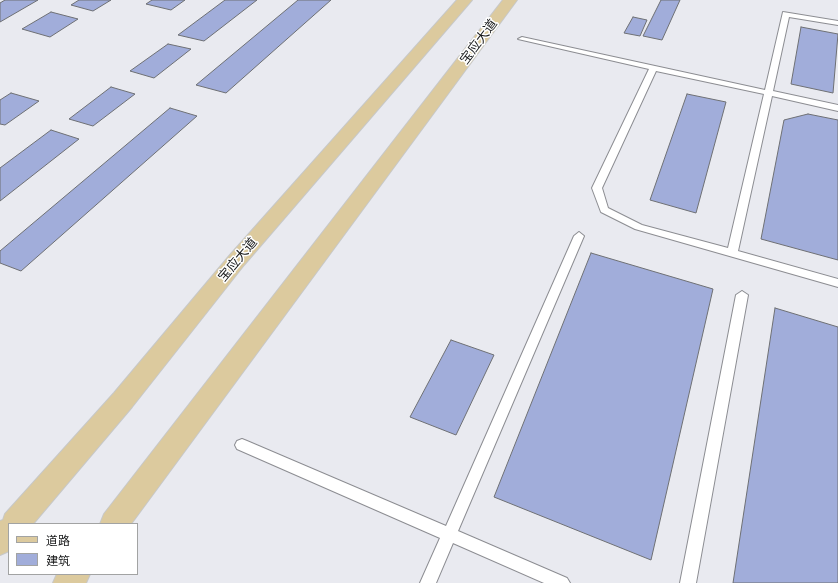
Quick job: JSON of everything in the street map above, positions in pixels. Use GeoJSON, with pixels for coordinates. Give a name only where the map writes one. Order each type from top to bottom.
{"type":"FeatureCollection","features":[{"type":"Feature","properties":{"kind":"main road","name":"宝应大道"},"geometry":{"type":"LineString","coordinates":[[16,523],[123,400],[237,260],[465,0]]}},
{"type":"Feature","properties":{"kind":"main road","name":"宝应大道"},"geometry":{"type":"LineString","coordinates":[[115,523],[510,0]]}},
{"type":"Feature","properties":{"kind":"main road"},"geometry":{"type":"LineString","coordinates":[[0,542],[8,532]]}},
{"type":"Feature","properties":{"kind":"main road"},"geometry":{"type":"LineString","coordinates":[[68,583],[74,575]]}},
{"type":"Feature","properties":{"kind":"lane"},"geometry":{"type":"LineString","coordinates":[[732,253],[786,14],[838,23]]}},
{"type":"Feature","properties":{"kind":"lane"},"geometry":{"type":"LineString","coordinates":[[522,39],[838,108]]}},
{"type":"Feature","properties":{"kind":"lane"},"geometry":{"type":"LineString","coordinates":[[653,68],[597,188],[604,210],[640,227],[838,283]]}},
{"type":"Feature","properties":{"kind":"lane"},"geometry":{"type":"LineString","coordinates":[[428,583],[578,236]]}},
{"type":"Feature","properties":{"kind":"lane"},"geometry":{"type":"LineString","coordinates":[[688,583],[742,295]]}},
{"type":"Feature","properties":{"kind":"lane"},"geometry":{"type":"LineString","coordinates":[[242,445],[562,583]]}},
{"type":"Feature","properties":{"kind":"building"},"geometry":{"type":"Polygon","coordinates":[[[5,0],[38,0],[0,22],[0,3],[5,0]]]}},
{"type":"Feature","properties":{"kind":"building"},"geometry":{"type":"Polygon","coordinates":[[[79,0],[111,0],[93,11],[71,5],[79,0]]]}},
{"type":"Feature","properties":{"kind":"building"},"geometry":{"type":"Polygon","coordinates":[[[152,0],[185,0],[171,10],[146,4],[152,0]]]}},
{"type":"Feature","properties":{"kind":"building"},"geometry":{"type":"Polygon","coordinates":[[[225,0],[257,0],[204,41],[178,35],[225,0]]]}},
{"type":"Feature","properties":{"kind":"building"},"geometry":{"type":"Polygon","coordinates":[[[298,0],[331,0],[226,93],[196,85],[298,0]]]}},
{"type":"Feature","properties":{"kind":"building"},"geometry":{"type":"Polygon","coordinates":[[[661,0],[680,0],[662,40],[643,36],[661,0]]]}},
{"type":"Feature","properties":{"kind":"building"},"geometry":{"type":"Polygon","coordinates":[[[51,12],[78,19],[50,37],[22,29],[51,12]]]}},
{"type":"Feature","properties":{"kind":"building"},"geometry":{"type":"Polygon","coordinates":[[[633,17],[647,20],[640,36],[624,33],[633,17]]]}},
{"type":"Feature","properties":{"kind":"building"},"geometry":{"type":"Polygon","coordinates":[[[801,27],[838,34],[833,93],[791,84],[801,27]]]}},
{"type":"Feature","properties":{"kind":"building"},"geometry":{"type":"Polygon","coordinates":[[[168,44],[191,49],[154,78],[130,71],[168,44]]]}},
{"type":"Feature","properties":{"kind":"building"},"geometry":{"type":"Polygon","coordinates":[[[111,87],[135,94],[93,126],[69,119],[111,87]]]}},
{"type":"Feature","properties":{"kind":"building"},"geometry":{"type":"Polygon","coordinates":[[[11,93],[39,101],[5,125],[0,124],[0,100],[11,93]]]}},
{"type":"Feature","properties":{"kind":"building"},"geometry":{"type":"Polygon","coordinates":[[[687,94],[726,102],[696,213],[650,200],[687,94]]]}},
{"type":"Feature","properties":{"kind":"building"},"geometry":{"type":"Polygon","coordinates":[[[170,108],[197,116],[21,271],[0,263],[0,251],[170,108]]]}},
{"type":"Feature","properties":{"kind":"building"},"geometry":{"type":"Polygon","coordinates":[[[808,114],[838,120],[838,260],[761,239],[784,120],[808,114]]]}},
{"type":"Feature","properties":{"kind":"building"},"geometry":{"type":"Polygon","coordinates":[[[51,130],[79,139],[0,201],[0,168],[51,130]]]}},
{"type":"Feature","properties":{"kind":"building"},"geometry":{"type":"Polygon","coordinates":[[[591,253],[713,289],[651,560],[494,497],[591,253]]]}},
{"type":"Feature","properties":{"kind":"building"},"geometry":{"type":"Polygon","coordinates":[[[775,308],[838,327],[838,583],[733,583],[775,308]]]}},
{"type":"Feature","properties":{"kind":"building"},"geometry":{"type":"Polygon","coordinates":[[[451,340],[494,355],[456,435],[410,417],[451,340]]]}}]}
